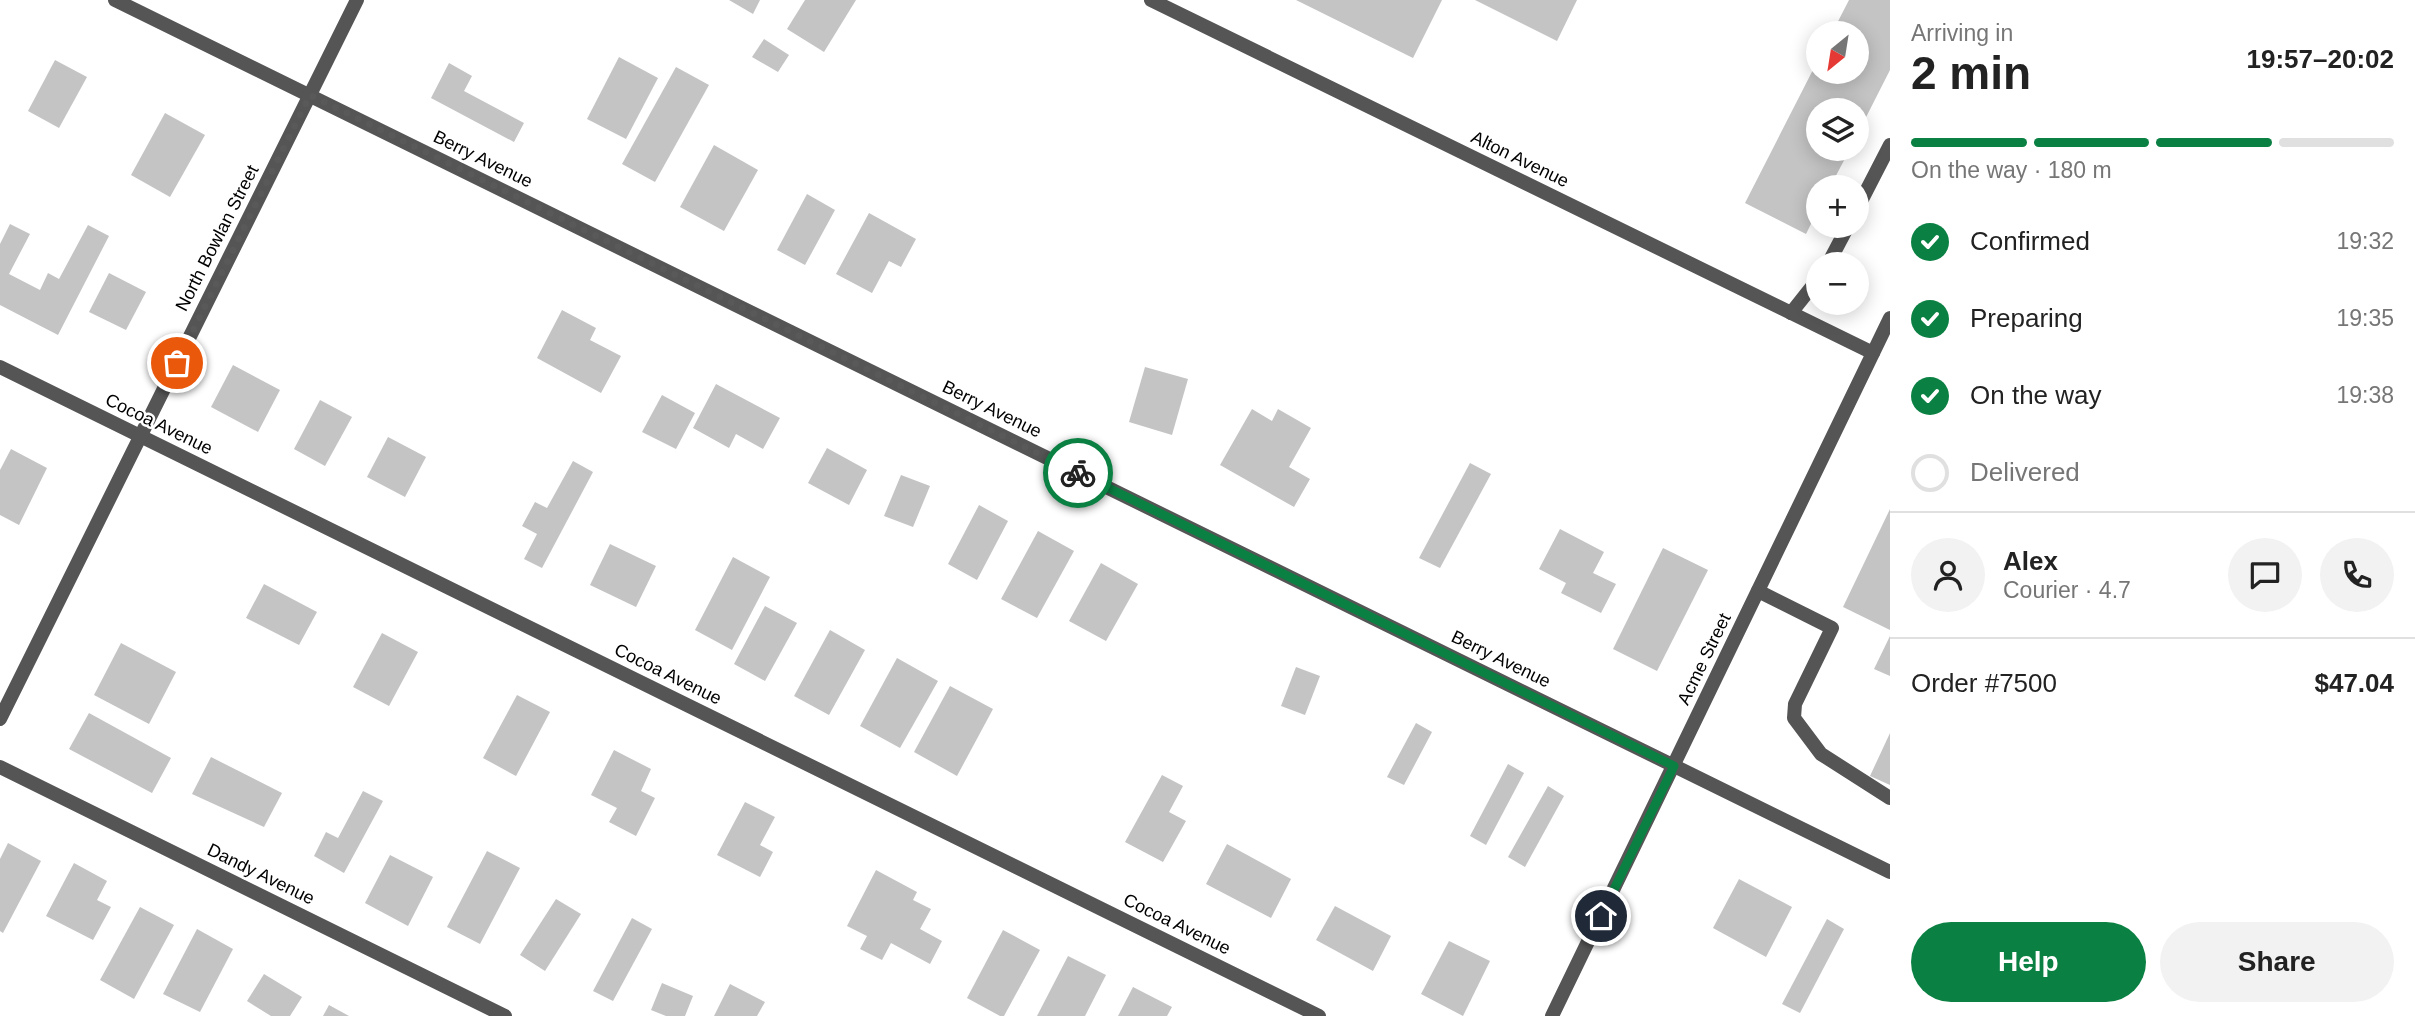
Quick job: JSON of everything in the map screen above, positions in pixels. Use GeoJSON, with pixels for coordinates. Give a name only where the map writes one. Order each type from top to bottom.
{"type":"FeatureCollection","features":[{"type":"Feature","properties":{"kind":"street","name":"Berry Avenue"},"geometry":{"type":"LineString","coordinates":[[115,0],[1890,872]]}},
{"type":"Feature","properties":{"kind":"street","name":"North Bowlan Street"},"geometry":{"type":"LineString","coordinates":[[0,719],[356,0]]}},
{"type":"Feature","properties":{"kind":"street","name":"Alton Avenue"},"geometry":{"type":"LineString","coordinates":[[1151,0],[1873,353]]}},
{"type":"Feature","properties":{"kind":"street"},"geometry":{"type":"LineString","coordinates":[[1869,186],[1890,145]]}},
{"type":"Feature","properties":{"kind":"street"},"geometry":{"type":"LineString","coordinates":[[1791,313],[1806,294]]}},
{"type":"Feature","properties":{"kind":"street","name":"Acme Street"},"geometry":{"type":"LineString","coordinates":[[1552,1016],[1890,317]]}},
{"type":"Feature","properties":{"kind":"street","name":"Cocoa Avenue"},"geometry":{"type":"LineString","coordinates":[[0,367],[1319,1016]]}},
{"type":"Feature","properties":{"kind":"street"},"geometry":{"type":"LineString","coordinates":[[1758,591],[1832,628],[1795,704],[1794,718],[1821,754],[1890,797]]}},
{"type":"Feature","properties":{"kind":"street","name":"Dandy Avenue"},"geometry":{"type":"LineString","coordinates":[[0,767],[505,1016]]}},
{"type":"Feature","properties":{"kind":"building"},"geometry":{"type":"Polygon","coordinates":[[[729,0],[760,0],[753,14],[729,0]]]}},
{"type":"Feature","properties":{"kind":"building"},"geometry":{"type":"Polygon","coordinates":[[[805,0],[856,0],[824,52],[787,29],[805,0]]]}},
{"type":"Feature","properties":{"kind":"building"},"geometry":{"type":"Polygon","coordinates":[[[1296,0],[1442,0],[1413,58],[1296,0]]]}},
{"type":"Feature","properties":{"kind":"building"},"geometry":{"type":"Polygon","coordinates":[[[1475,0],[1577,0],[1557,41],[1475,0]]]}},
{"type":"Feature","properties":{"kind":"building"},"geometry":{"type":"Polygon","coordinates":[[[1849,0],[1890,0],[1890,70],[1869,111],[1869,98],[1806,98],[1806,161],[1844,161],[1836,175],[1806,175],[1806,234],[1745,203],[1806,84],[1869,84],[1869,21],[1838,21],[1849,0]]]}},
{"type":"Feature","properties":{"kind":"building"},"geometry":{"type":"Polygon","coordinates":[[[764,39],[789,55],[778,72],[752,57],[764,39]]]}},
{"type":"Feature","properties":{"kind":"building"},"geometry":{"type":"Polygon","coordinates":[[[619,57],[658,78],[626,139],[587,119],[619,57]]]}},
{"type":"Feature","properties":{"kind":"building"},"geometry":{"type":"Polygon","coordinates":[[[55,60],[87,77],[59,128],[28,111],[55,60]]]}},
{"type":"Feature","properties":{"kind":"building"},"geometry":{"type":"Polygon","coordinates":[[[449,63],[472,76],[464,91],[524,123],[514,142],[431,98],[449,63]]]}},
{"type":"Feature","properties":{"kind":"building"},"geometry":{"type":"Polygon","coordinates":[[[676,67],[709,85],[655,182],[622,164],[676,67]]]}},
{"type":"Feature","properties":{"kind":"building"},"geometry":{"type":"Polygon","coordinates":[[[165,113],[205,135],[170,197],[131,175],[165,113]]]}},
{"type":"Feature","properties":{"kind":"building"},"geometry":{"type":"Polygon","coordinates":[[[714,145],[758,170],[724,231],[680,207],[714,145]]]}},
{"type":"Feature","properties":{"kind":"building"},"geometry":{"type":"Polygon","coordinates":[[[807,194],[835,210],[805,265],[777,250],[807,194]]]}},
{"type":"Feature","properties":{"kind":"building"},"geometry":{"type":"Polygon","coordinates":[[[869,213],[916,239],[901,267],[889,261],[872,293],[836,274],[869,213]]]}},
{"type":"Feature","properties":{"kind":"building"},"geometry":{"type":"Polygon","coordinates":[[[10,224],[30,234],[9,274],[40,290],[48,273],[59,279],[88,225],[109,236],[58,335],[0,305],[0,244],[10,224]]]}},
{"type":"Feature","properties":{"kind":"building"},"geometry":{"type":"Polygon","coordinates":[[[109,273],[146,292],[126,330],[89,312],[109,273]]]}},
{"type":"Feature","properties":{"kind":"building"},"geometry":{"type":"Polygon","coordinates":[[[562,310],[596,328],[590,340],[621,356],[601,393],[537,358],[562,310]]]}},
{"type":"Feature","properties":{"kind":"building"},"geometry":{"type":"Polygon","coordinates":[[[233,365],[280,390],[258,432],[211,407],[233,365]]]}},
{"type":"Feature","properties":{"kind":"building"},"geometry":{"type":"Polygon","coordinates":[[[1145,367],[1188,379],[1172,435],[1129,422],[1145,367]]]}},
{"type":"Feature","properties":{"kind":"building"},"geometry":{"type":"Polygon","coordinates":[[[716,384],[780,418],[763,449],[736,434],[729,448],[693,428],[716,384]]]}},
{"type":"Feature","properties":{"kind":"building"},"geometry":{"type":"Polygon","coordinates":[[[662,395],[695,413],[676,449],[642,432],[662,395]]]}},
{"type":"Feature","properties":{"kind":"building"},"geometry":{"type":"Polygon","coordinates":[[[320,400],[352,417],[325,466],[294,449],[320,400]]]}},
{"type":"Feature","properties":{"kind":"building"},"geometry":{"type":"Polygon","coordinates":[[[1252,409],[1272,421],[1278,409],[1311,428],[1289,467],[1310,479],[1294,507],[1220,465],[1252,409]]]}},
{"type":"Feature","properties":{"kind":"building"},"geometry":{"type":"Polygon","coordinates":[[[388,437],[426,457],[405,497],[367,477],[388,437]]]}},
{"type":"Feature","properties":{"kind":"building"},"geometry":{"type":"Polygon","coordinates":[[[827,448],[867,470],[849,505],[808,483],[827,448]]]}},
{"type":"Feature","properties":{"kind":"building"},"geometry":{"type":"Polygon","coordinates":[[[11,449],[47,468],[19,525],[0,515],[0,470],[11,449]]]}},
{"type":"Feature","properties":{"kind":"building"},"geometry":{"type":"Polygon","coordinates":[[[573,461],[593,472],[542,568],[524,559],[537,534],[522,526],[535,502],[547,508],[573,461]]]}},
{"type":"Feature","properties":{"kind":"building"},"geometry":{"type":"Polygon","coordinates":[[[1470,463],[1491,474],[1440,568],[1419,558],[1470,463]]]}},
{"type":"Feature","properties":{"kind":"building"},"geometry":{"type":"Polygon","coordinates":[[[901,475],[930,486],[913,527],[884,516],[901,475]]]}},
{"type":"Feature","properties":{"kind":"building"},"geometry":{"type":"Polygon","coordinates":[[[979,505],[1008,521],[977,580],[948,564],[979,505]]]}},
{"type":"Feature","properties":{"kind":"building"},"geometry":{"type":"Polygon","coordinates":[[[1890,509],[1890,630],[1843,607],[1890,509]]]}},
{"type":"Feature","properties":{"kind":"building"},"geometry":{"type":"Polygon","coordinates":[[[1560,529],[1604,552],[1593,573],[1616,584],[1601,613],[1561,593],[1566,583],[1539,569],[1560,529]]]}},
{"type":"Feature","properties":{"kind":"building"},"geometry":{"type":"Polygon","coordinates":[[[1038,531],[1074,551],[1037,618],[1001,599],[1038,531]]]}},
{"type":"Feature","properties":{"kind":"building"},"geometry":{"type":"Polygon","coordinates":[[[610,544],[656,566],[636,607],[590,585],[610,544]]]}},
{"type":"Feature","properties":{"kind":"building"},"geometry":{"type":"Polygon","coordinates":[[[1663,548],[1708,570],[1657,671],[1613,649],[1663,548]]]}},
{"type":"Feature","properties":{"kind":"building"},"geometry":{"type":"Polygon","coordinates":[[[733,557],[770,577],[732,650],[695,630],[733,557]]]}},
{"type":"Feature","properties":{"kind":"building"},"geometry":{"type":"Polygon","coordinates":[[[1101,563],[1138,584],[1106,641],[1069,621],[1101,563]]]}},
{"type":"Feature","properties":{"kind":"building"},"geometry":{"type":"Polygon","coordinates":[[[264,584],[317,612],[299,645],[246,618],[264,584]]]}},
{"type":"Feature","properties":{"kind":"building"},"geometry":{"type":"Polygon","coordinates":[[[765,606],[797,623],[765,681],[734,664],[765,606]]]}},
{"type":"Feature","properties":{"kind":"building"},"geometry":{"type":"Polygon","coordinates":[[[830,630],[865,650],[829,715],[794,696],[830,630]]]}},
{"type":"Feature","properties":{"kind":"building"},"geometry":{"type":"Polygon","coordinates":[[[382,633],[418,652],[389,706],[353,687],[382,633]]]}},
{"type":"Feature","properties":{"kind":"building"},"geometry":{"type":"Polygon","coordinates":[[[1890,636],[1890,676],[1874,669],[1890,636]]]}},
{"type":"Feature","properties":{"kind":"building"},"geometry":{"type":"Polygon","coordinates":[[[121,643],[176,672],[149,724],[94,695],[121,643]]]}},
{"type":"Feature","properties":{"kind":"building"},"geometry":{"type":"Polygon","coordinates":[[[897,658],[938,681],[900,748],[860,726],[897,658]]]}},
{"type":"Feature","properties":{"kind":"building"},"geometry":{"type":"Polygon","coordinates":[[[1296,667],[1320,676],[1305,715],[1281,706],[1296,667]]]}},
{"type":"Feature","properties":{"kind":"building"},"geometry":{"type":"Polygon","coordinates":[[[950,686],[993,709],[957,776],[914,752],[950,686]]]}},
{"type":"Feature","properties":{"kind":"building"},"geometry":{"type":"Polygon","coordinates":[[[517,695],[550,712],[516,776],[483,758],[517,695]]]}},
{"type":"Feature","properties":{"kind":"building"},"geometry":{"type":"Polygon","coordinates":[[[89,713],[171,758],[152,793],[69,749],[89,713]]]}},
{"type":"Feature","properties":{"kind":"building"},"geometry":{"type":"Polygon","coordinates":[[[1416,723],[1432,732],[1404,785],[1387,777],[1416,723]]]}},
{"type":"Feature","properties":{"kind":"building"},"geometry":{"type":"Polygon","coordinates":[[[1890,733],[1890,785],[1870,776],[1890,733]]]}},
{"type":"Feature","properties":{"kind":"building"},"geometry":{"type":"Polygon","coordinates":[[[614,750],[651,769],[641,791],[655,798],[636,836],[609,822],[617,808],[591,795],[614,750]]]}},
{"type":"Feature","properties":{"kind":"building"},"geometry":{"type":"Polygon","coordinates":[[[211,757],[282,793],[264,827],[192,794],[211,757]]]}},
{"type":"Feature","properties":{"kind":"building"},"geometry":{"type":"Polygon","coordinates":[[[1508,764],[1524,773],[1486,845],[1470,836],[1508,764]]]}},
{"type":"Feature","properties":{"kind":"building"},"geometry":{"type":"Polygon","coordinates":[[[1162,775],[1183,786],[1169,812],[1186,821],[1163,862],[1125,842],[1162,775]]]}},
{"type":"Feature","properties":{"kind":"building"},"geometry":{"type":"Polygon","coordinates":[[[1548,786],[1564,796],[1525,867],[1508,857],[1548,786]]]}},
{"type":"Feature","properties":{"kind":"building"},"geometry":{"type":"Polygon","coordinates":[[[363,791],[383,801],[344,873],[314,856],[326,832],[338,838],[363,791]]]}},
{"type":"Feature","properties":{"kind":"building"},"geometry":{"type":"Polygon","coordinates":[[[745,802],[775,817],[760,845],[773,852],[760,877],[717,855],[745,802]]]}},
{"type":"Feature","properties":{"kind":"building"},"geometry":{"type":"Polygon","coordinates":[[[8,843],[41,861],[3,933],[0,931],[0,859],[8,843]]]}},
{"type":"Feature","properties":{"kind":"building"},"geometry":{"type":"Polygon","coordinates":[[[1227,844],[1291,879],[1271,918],[1206,884],[1227,844]]]}},
{"type":"Feature","properties":{"kind":"building"},"geometry":{"type":"Polygon","coordinates":[[[487,851],[520,868],[480,944],[447,927],[487,851]]]}},
{"type":"Feature","properties":{"kind":"building"},"geometry":{"type":"Polygon","coordinates":[[[390,855],[433,877],[408,926],[365,903],[390,855]]]}},
{"type":"Feature","properties":{"kind":"building"},"geometry":{"type":"Polygon","coordinates":[[[74,863],[107,881],[97,900],[111,907],[93,940],[46,916],[74,863]]]}},
{"type":"Feature","properties":{"kind":"building"},"geometry":{"type":"Polygon","coordinates":[[[876,870],[917,892],[913,900],[931,909],[920,929],[942,941],[930,964],[891,943],[882,960],[860,949],[867,936],[847,926],[876,870]]]}},
{"type":"Feature","properties":{"kind":"building"},"geometry":{"type":"Polygon","coordinates":[[[1739,879],[1792,907],[1766,957],[1713,928],[1739,879]]]}},
{"type":"Feature","properties":{"kind":"building"},"geometry":{"type":"Polygon","coordinates":[[[556,899],[581,914],[545,971],[520,955],[556,899]]]}},
{"type":"Feature","properties":{"kind":"building"},"geometry":{"type":"Polygon","coordinates":[[[1335,906],[1391,936],[1373,971],[1316,940],[1335,906]]]}},
{"type":"Feature","properties":{"kind":"building"},"geometry":{"type":"Polygon","coordinates":[[[140,907],[174,925],[134,999],[100,980],[140,907]]]}},
{"type":"Feature","properties":{"kind":"building"},"geometry":{"type":"Polygon","coordinates":[[[632,918],[652,929],[613,1001],[593,991],[632,918]]]}},
{"type":"Feature","properties":{"kind":"building"},"geometry":{"type":"Polygon","coordinates":[[[1827,919],[1844,929],[1800,1013],[1782,1004],[1827,919]]]}},
{"type":"Feature","properties":{"kind":"building"},"geometry":{"type":"Polygon","coordinates":[[[197,929],[233,949],[200,1012],[163,994],[197,929]]]}},
{"type":"Feature","properties":{"kind":"building"},"geometry":{"type":"Polygon","coordinates":[[[1003,930],[1040,950],[1004,1016],[1000,1016],[967,998],[1003,930]]]}},
{"type":"Feature","properties":{"kind":"building"},"geometry":{"type":"Polygon","coordinates":[[[1449,941],[1490,961],[1463,1016],[1421,994],[1449,941]]]}},
{"type":"Feature","properties":{"kind":"building"},"geometry":{"type":"Polygon","coordinates":[[[1068,956],[1106,975],[1085,1016],[1037,1016],[1068,956]]]}},
{"type":"Feature","properties":{"kind":"building"},"geometry":{"type":"Polygon","coordinates":[[[264,974],[302,997],[290,1016],[271,1016],[247,1001],[264,974]]]}},
{"type":"Feature","properties":{"kind":"building"},"geometry":{"type":"Polygon","coordinates":[[[662,983],[693,996],[685,1016],[666,1016],[651,1010],[662,983]]]}},
{"type":"Feature","properties":{"kind":"building"},"geometry":{"type":"Polygon","coordinates":[[[730,984],[765,1002],[757,1016],[714,1016],[730,984]]]}},
{"type":"Feature","properties":{"kind":"building"},"geometry":{"type":"Polygon","coordinates":[[[1133,987],[1172,1007],[1167,1016],[1118,1016],[1133,987]]]}},
{"type":"Feature","properties":{"kind":"building"},"geometry":{"type":"Polygon","coordinates":[[[329,1005],[349,1016],[323,1016],[329,1005]]]}},
{"type":"Feature","properties":{"kind":"way so far"},"geometry":{"type":"LineString","coordinates":[[177,363],[310,95],[1078,473]]}},
{"type":"Feature","properties":{"kind":"route"},"geometry":{"type":"LineString","coordinates":[[1078,473],[1674,766],[1601,916]]}}]}
